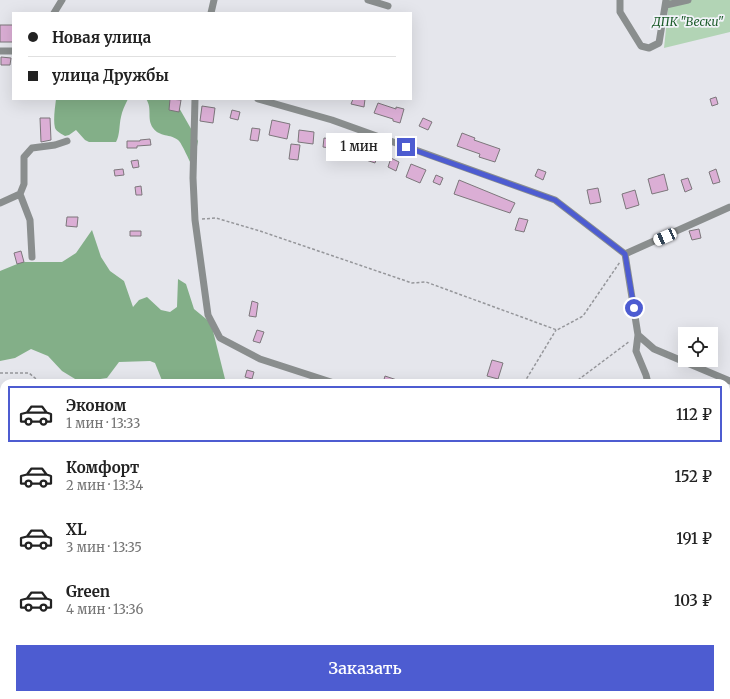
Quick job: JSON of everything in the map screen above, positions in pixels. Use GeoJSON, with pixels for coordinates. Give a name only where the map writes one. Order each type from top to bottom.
{"type":"FeatureCollection","features":[{"type":"Feature","properties":{"kind":"street"},"geometry":{"type":"LineString","coordinates":[[55,12],[62,0]]}},
{"type":"Feature","properties":{"kind":"street"},"geometry":{"type":"LineString","coordinates":[[211,12],[214,0]]}},
{"type":"Feature","properties":{"kind":"street"},"geometry":{"type":"LineString","coordinates":[[368,0],[388,6]]}},
{"type":"Feature","properties":{"kind":"street"},"geometry":{"type":"LineString","coordinates":[[620,0],[620,12],[628,27],[640,46],[649,48],[659,43],[666,3],[688,0]]}},
{"type":"Feature","properties":{"kind":"street"},"geometry":{"type":"LineString","coordinates":[[0,51],[12,51]]}},
{"type":"Feature","properties":{"kind":"street"},"geometry":{"type":"LineString","coordinates":[[195,100],[193,178],[195,220],[208,315],[220,338],[260,359],[322,379]]}},
{"type":"Feature","properties":{"kind":"street"},"geometry":{"type":"LineString","coordinates":[[262,100],[332,120],[555,200],[625,254],[638,335],[636,351],[647,379]]}},
{"type":"Feature","properties":{"kind":"street"},"geometry":{"type":"LineString","coordinates":[[32,257],[30,220],[20,194],[24,184],[24,157],[32,148],[55,146],[67,142]]}},
{"type":"Feature","properties":{"kind":"street"},"geometry":{"type":"LineString","coordinates":[[0,203],[20,194]]}},
{"type":"Feature","properties":{"kind":"street"},"geometry":{"type":"LineString","coordinates":[[625,254],[730,207]]}},
{"type":"Feature","properties":{"kind":"street"},"geometry":{"type":"LineString","coordinates":[[638,335],[654,349],[725,379]]}},
{"type":"Feature","properties":{"kind":"path"},"geometry":{"type":"LineString","coordinates":[[195,220],[216,218],[267,233],[412,283],[426,282],[557,330]]}},
{"type":"Feature","properties":{"kind":"path"},"geometry":{"type":"LineString","coordinates":[[526,379],[557,330],[582,316],[625,254]]}},
{"type":"Feature","properties":{"kind":"path"},"geometry":{"type":"LineString","coordinates":[[579,379],[638,335]]}},
{"type":"Feature","properties":{"kind":"path"},"geometry":{"type":"LineString","coordinates":[[0,373],[29,373],[36,379]]}},
{"type":"Feature","properties":{"kind":"green space","name":"ДПК \"Вески\""},"geometry":{"type":"Polygon","coordinates":[[[669,0],[730,0],[730,32],[664,48],[669,0]]]}},
{"type":"Feature","properties":{"kind":"green space"},"geometry":{"type":"Polygon","coordinates":[[[56,100],[128,100],[121,115],[116,142],[89,142],[85,140],[76,130],[65,136],[55,128],[54,114],[56,100]]]}},
{"type":"Feature","properties":{"kind":"green space"},"geometry":{"type":"Polygon","coordinates":[[[146,100],[175,100],[198,141],[193,167],[178,140],[158,133],[153,128],[150,121],[146,100]]]}},
{"type":"Feature","properties":{"kind":"green space"},"geometry":{"type":"Polygon","coordinates":[[[92,230],[101,257],[110,271],[124,281],[133,307],[139,300],[147,297],[161,310],[170,312],[177,307],[178,279],[186,284],[194,309],[211,323],[225,379],[161,379],[155,363],[150,361],[119,362],[107,378],[75,379],[62,371],[48,356],[31,349],[15,358],[0,361],[0,271],[22,262],[62,262],[76,253],[92,230]]]}},
{"type":"Feature","properties":{"kind":"building"},"geometry":{"type":"Polygon","coordinates":[[[0,25],[12,25],[12,42],[0,42],[0,25]]]}},
{"type":"Feature","properties":{"kind":"building"},"geometry":{"type":"Polygon","coordinates":[[[1,57],[11,58],[10,65],[1,65],[1,57]]]}},
{"type":"Feature","properties":{"kind":"building"},"geometry":{"type":"Polygon","coordinates":[[[716,97],[718,104],[712,106],[710,99],[716,97]]]}},
{"type":"Feature","properties":{"kind":"building"},"geometry":{"type":"Polygon","coordinates":[[[170,100],[181,100],[179,112],[169,110],[170,100]]]}},
{"type":"Feature","properties":{"kind":"building"},"geometry":{"type":"Polygon","coordinates":[[[353,100],[365,100],[364,107],[351,104],[353,100]]]}},
{"type":"Feature","properties":{"kind":"building"},"geometry":{"type":"Polygon","coordinates":[[[378,103],[396,109],[396,107],[404,109],[400,123],[393,121],[393,119],[374,113],[378,103]]]}},
{"type":"Feature","properties":{"kind":"building"},"geometry":{"type":"Polygon","coordinates":[[[202,106],[215,108],[213,123],[200,121],[202,106]]]}},
{"type":"Feature","properties":{"kind":"building"},"geometry":{"type":"Polygon","coordinates":[[[232,110],[240,112],[238,120],[230,118],[232,110]]]}},
{"type":"Feature","properties":{"kind":"building"},"geometry":{"type":"Polygon","coordinates":[[[40,118],[50,118],[51,140],[41,142],[40,118]]]}},
{"type":"Feature","properties":{"kind":"building"},"geometry":{"type":"Polygon","coordinates":[[[423,118],[432,122],[428,130],[419,126],[423,118]]]}},
{"type":"Feature","properties":{"kind":"building"},"geometry":{"type":"Polygon","coordinates":[[[272,120],[290,124],[287,139],[269,135],[272,120]]]}},
{"type":"Feature","properties":{"kind":"building"},"geometry":{"type":"Polygon","coordinates":[[[252,128],[260,129],[258,141],[250,140],[252,128]]]}},
{"type":"Feature","properties":{"kind":"building"},"geometry":{"type":"Polygon","coordinates":[[[299,130],[314,132],[313,144],[298,142],[299,130]]]}},
{"type":"Feature","properties":{"kind":"building"},"geometry":{"type":"Polygon","coordinates":[[[462,133],[475,138],[474,140],[500,149],[495,162],[479,157],[480,154],[457,146],[462,133]]]}},
{"type":"Feature","properties":{"kind":"building"},"geometry":{"type":"Polygon","coordinates":[[[324,138],[331,139],[330,148],[323,147],[324,138]]]}},
{"type":"Feature","properties":{"kind":"building"},"geometry":{"type":"Polygon","coordinates":[[[150,139],[151,145],[137,146],[137,148],[127,148],[127,141],[150,139]]]}},
{"type":"Feature","properties":{"kind":"building"},"geometry":{"type":"Polygon","coordinates":[[[346,141],[357,142],[355,153],[345,151],[346,141]]]}},
{"type":"Feature","properties":{"kind":"building"},"geometry":{"type":"Polygon","coordinates":[[[291,144],[300,145],[298,160],[289,159],[291,144]]]}},
{"type":"Feature","properties":{"kind":"building"},"geometry":{"type":"Polygon","coordinates":[[[369,150],[378,154],[375,163],[366,160],[369,150]]]}},
{"type":"Feature","properties":{"kind":"building"},"geometry":{"type":"Polygon","coordinates":[[[391,158],[399,162],[396,171],[388,167],[391,158]]]}},
{"type":"Feature","properties":{"kind":"building"},"geometry":{"type":"Polygon","coordinates":[[[138,160],[139,167],[133,168],[131,161],[138,160]]]}},
{"type":"Feature","properties":{"kind":"building"},"geometry":{"type":"Polygon","coordinates":[[[411,164],[426,170],[420,183],[406,177],[411,164]]]}},
{"type":"Feature","properties":{"kind":"building"},"geometry":{"type":"Polygon","coordinates":[[[123,169],[124,175],[115,176],[114,170],[123,169]]]}},
{"type":"Feature","properties":{"kind":"building"},"geometry":{"type":"Polygon","coordinates":[[[538,169],[546,172],[543,180],[535,176],[538,169]]]}},
{"type":"Feature","properties":{"kind":"building"},"geometry":{"type":"Polygon","coordinates":[[[716,169],[720,182],[713,184],[709,172],[716,169]]]}},
{"type":"Feature","properties":{"kind":"building"},"geometry":{"type":"Polygon","coordinates":[[[664,174],[668,190],[652,194],[648,179],[664,174]]]}},
{"type":"Feature","properties":{"kind":"building"},"geometry":{"type":"Polygon","coordinates":[[[436,175],[443,178],[440,185],[433,182],[436,175]]]}},
{"type":"Feature","properties":{"kind":"building"},"geometry":{"type":"Polygon","coordinates":[[[688,178],[692,189],[685,192],[681,180],[688,178]]]}},
{"type":"Feature","properties":{"kind":"building"},"geometry":{"type":"Polygon","coordinates":[[[459,180],[515,203],[510,213],[454,194],[459,180]]]}},
{"type":"Feature","properties":{"kind":"building"},"geometry":{"type":"Polygon","coordinates":[[[141,186],[142,195],[136,195],[135,187],[141,186]]]}},
{"type":"Feature","properties":{"kind":"building"},"geometry":{"type":"Polygon","coordinates":[[[598,188],[601,202],[590,204],[587,190],[598,188]]]}},
{"type":"Feature","properties":{"kind":"building"},"geometry":{"type":"Polygon","coordinates":[[[635,190],[639,205],[626,209],[622,194],[635,190]]]}},
{"type":"Feature","properties":{"kind":"building"},"geometry":{"type":"Polygon","coordinates":[[[67,217],[78,217],[77,227],[66,226],[67,217]]]}},
{"type":"Feature","properties":{"kind":"building"},"geometry":{"type":"Polygon","coordinates":[[[519,218],[528,220],[524,232],[515,230],[519,218]]]}},
{"type":"Feature","properties":{"kind":"building"},"geometry":{"type":"Polygon","coordinates":[[[699,229],[701,238],[692,240],[689,231],[699,229]]]}},
{"type":"Feature","properties":{"kind":"building"},"geometry":{"type":"Polygon","coordinates":[[[130,231],[141,231],[141,236],[130,236],[130,231]]]}},
{"type":"Feature","properties":{"kind":"building"},"geometry":{"type":"Polygon","coordinates":[[[21,251],[24,262],[17,264],[14,253],[21,251]]]}},
{"type":"Feature","properties":{"kind":"building"},"geometry":{"type":"Polygon","coordinates":[[[252,301],[258,303],[256,317],[249,316],[252,301]]]}},
{"type":"Feature","properties":{"kind":"building"},"geometry":{"type":"Polygon","coordinates":[[[257,330],[264,332],[260,343],[253,341],[257,330]]]}},
{"type":"Feature","properties":{"kind":"building"},"geometry":{"type":"Polygon","coordinates":[[[492,360],[503,363],[498,379],[487,376],[492,360]]]}},
{"type":"Feature","properties":{"kind":"building"},"geometry":{"type":"Polygon","coordinates":[[[247,370],[254,372],[252,379],[245,377],[247,370]]]}},
{"type":"Feature","properties":{"kind":"building"},"geometry":{"type":"Polygon","coordinates":[[[385,376],[394,379],[384,379],[385,376]]]}},
{"type":"Feature","properties":{"kind":"route"},"geometry":{"type":"LineString","coordinates":[[406,147],[555,200],[625,254],[634,308]]}}]}
